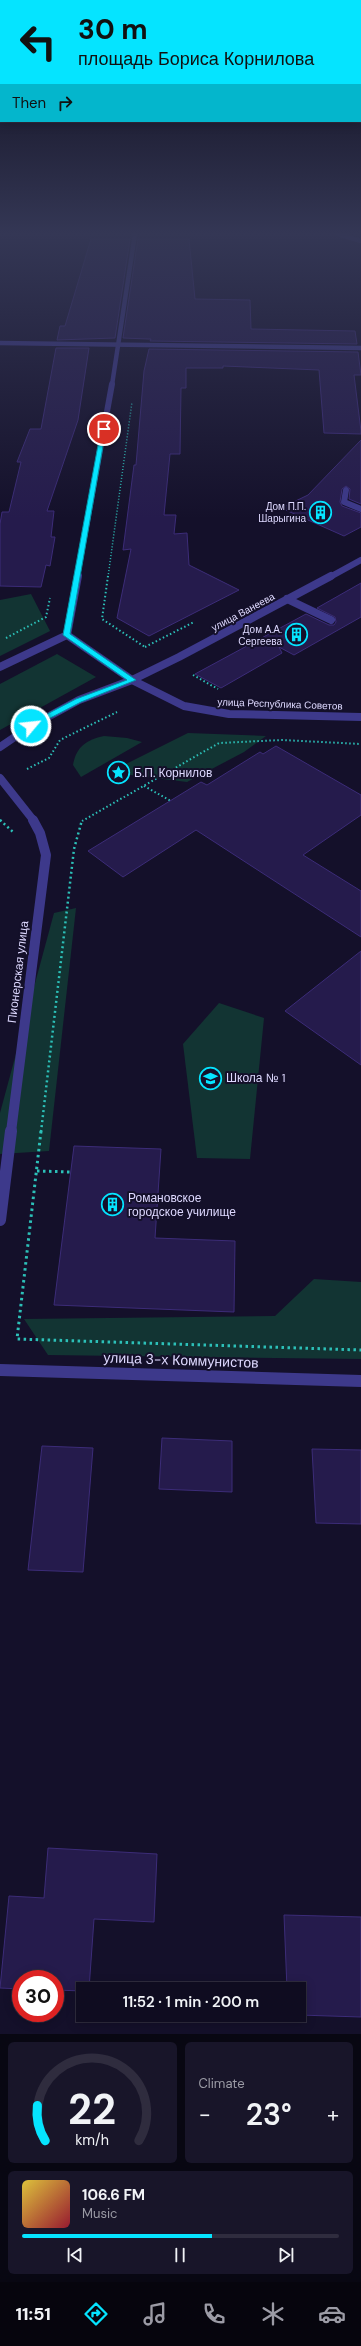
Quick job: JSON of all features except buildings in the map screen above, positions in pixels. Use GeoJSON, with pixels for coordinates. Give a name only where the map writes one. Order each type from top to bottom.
{"type":"FeatureCollection","features":[{"type":"Feature","properties":{"kind":"street"},"geometry":{"type":"LineString","coordinates":[[0,667],[67,635],[121,329]]}},
{"type":"Feature","properties":{"kind":"street"},"geometry":{"type":"LineString","coordinates":[[0,343],[118,346],[361,348]]}},
{"type":"Feature","properties":{"kind":"street"},"geometry":{"type":"LineString","coordinates":[[346,490],[344,502],[361,510]]}},
{"type":"Feature","properties":{"kind":"street","name":"улица Ванеева"},"geometry":{"type":"LineString","coordinates":[[0,747],[31,726],[79,700],[132,680],[361,560]]}},
{"type":"Feature","properties":{"kind":"street"},"geometry":{"type":"LineString","coordinates":[[287,599],[331,620]]}},
{"type":"Feature","properties":{"kind":"street","name":"улица Республика Советов"},"geometry":{"type":"LineString","coordinates":[[67,635],[132,680],[184,706],[235,714],[361,717]]}},
{"type":"Feature","properties":{"kind":"street","name":"Пионерская улица"},"geometry":{"type":"LineString","coordinates":[[0,778],[38,824],[44,837],[46,855],[0,1220]]}},
{"type":"Feature","properties":{"kind":"street","name":"улица 3-х Коммунистов"},"geometry":{"type":"LineString","coordinates":[[0,1370],[361,1381]]}},
{"type":"Feature","properties":{"kind":"path"},"geometry":{"type":"LineString","coordinates":[[132,402],[102,619],[145,647]]}},
{"type":"Feature","properties":{"kind":"path"},"geometry":{"type":"LineString","coordinates":[[0,641],[46,617],[51,592]]}},
{"type":"Feature","properties":{"kind":"path"},"geometry":{"type":"LineString","coordinates":[[27,769],[49,758],[60,740],[77,730],[94,725],[117,712]]}},
{"type":"Feature","properties":{"kind":"path"},"geometry":{"type":"LineString","coordinates":[[361,744],[282,740],[219,743],[82,820],[74,849],[17,1339],[361,1350]]}},
{"type":"Feature","properties":{"kind":"path"},"geometry":{"type":"LineString","coordinates":[[143,785],[170,801]]}},
{"type":"Feature","properties":{"kind":"path"},"geometry":{"type":"LineString","coordinates":[[37,1171],[71,1172]]}},
{"type":"Feature","properties":{"kind":"green space"},"geometry":{"type":"Polygon","coordinates":[[[31,594],[50,631],[0,656],[0,600],[31,594]]]}},
{"type":"Feature","properties":{"kind":"green space"},"geometry":{"type":"Polygon","coordinates":[[[57,654],[96,677],[0,730],[0,684],[57,654]]]}},
{"type":"Feature","properties":{"kind":"green space"},"geometry":{"type":"Polygon","coordinates":[[[188,733],[266,736],[244,752],[187,782],[130,775],[126,764],[188,733]]]}},
{"type":"Feature","properties":{"kind":"green space"},"geometry":{"type":"Polygon","coordinates":[[[104,736],[127,738],[142,742],[81,777],[73,765],[79,749],[87,742],[104,736]]]}},
{"type":"Feature","properties":{"kind":"green space"},"geometry":{"type":"Polygon","coordinates":[[[76,908],[49,1151],[0,1154],[0,1113],[54,913],[76,908]]]}},
{"type":"Feature","properties":{"kind":"green space"},"geometry":{"type":"Polygon","coordinates":[[[219,1003],[264,1018],[250,1159],[197,1158],[183,1044],[219,1003]]]}},
{"type":"Feature","properties":{"kind":"green space"},"geometry":{"type":"Polygon","coordinates":[[[314,1279],[361,1282],[361,1359],[48,1355],[24,1319],[275,1316],[314,1279]]]}},
{"type":"Feature","properties":{"kind":"place","name":"Дом П.П. Шарыгина"},"geometry":{"type":"Point","coordinates":[321,512]}},
{"type":"Feature","properties":{"kind":"place","name":"Дом А.А. Сергеева"},"geometry":{"type":"Point","coordinates":[297,635]}},
{"type":"Feature","properties":{"kind":"place","name":"Б.П. Корнилов"},"geometry":{"type":"Point","coordinates":[118,773]}},
{"type":"Feature","properties":{"kind":"place","name":"Школа № 1"},"geometry":{"type":"Point","coordinates":[211,1078]}},
{"type":"Feature","properties":{"kind":"place","name":"Романовское городское училище"},"geometry":{"type":"Point","coordinates":[112,1205]}},
{"type":"Feature","properties":{"kind":"route"},"geometry":{"type":"LineString","coordinates":[[31,726],[79,700],[132,680],[67,635],[104,429]]}}]}
